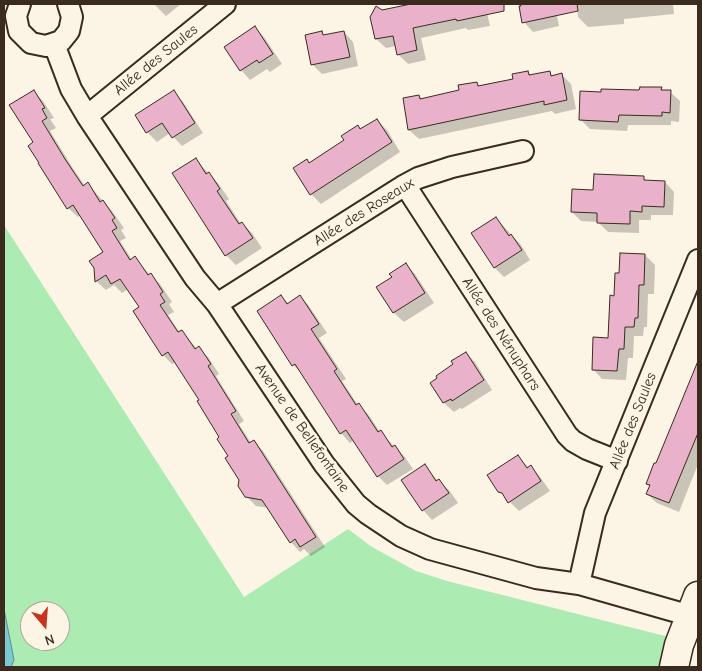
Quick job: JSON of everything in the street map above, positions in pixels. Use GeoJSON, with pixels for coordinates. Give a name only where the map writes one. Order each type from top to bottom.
{"type":"FeatureCollection","features":[{"type":"Feature","properties":{"kind":"street"},"geometry":{"type":"LineString","coordinates":[[14,7],[18,28],[27,41],[38,46],[54,44],[64,38],[71,26],[72,12],[68,4]]}},
{"type":"Feature","properties":{"kind":"street","name":"Allée des Saules"},"geometry":{"type":"LineString","coordinates":[[87,116],[225,4]]}},
{"type":"Feature","properties":{"kind":"street","name":"Avenue de Bellefontaine"},"geometry":{"type":"LineString","coordinates":[[54,44],[71,89],[87,116],[195,278],[217,304],[333,476],[356,504],[401,536],[446,554],[536,578],[579,584],[696,616]]}},
{"type":"Feature","properties":{"kind":"street","name":"Allée des Roseaux"},"geometry":{"type":"LineString","coordinates":[[217,304],[418,178],[446,169],[523,151]]}},
{"type":"Feature","properties":{"kind":"street","name":"Allée des Nénuphars"},"geometry":{"type":"LineString","coordinates":[[405,185],[567,435],[587,449],[617,460]]}},
{"type":"Feature","properties":{"kind":"street","name":"Allée des Saules"},"geometry":{"type":"LineString","coordinates":[[579,584],[595,513],[698,260]]}},
{"type":"Feature","properties":{"kind":"street"},"geometry":{"type":"LineString","coordinates":[[674,667],[679,645],[696,616]]}},
{"type":"Feature","properties":{"kind":"street"},"geometry":{"type":"LineString","coordinates":[[688,667],[696,616]]}},
{"type":"Feature","properties":{"kind":"green space"},"geometry":{"type":"Polygon","coordinates":[[[4,225],[244,597],[348,529],[372,547],[416,571],[447,581],[669,637],[662,667],[4,667],[4,225]]]}},
{"type":"Feature","properties":{"kind":"water"},"geometry":{"type":"Polygon","coordinates":[[[4,609],[14,660],[11,667],[4,667],[4,609]]]}},
{"type":"Feature","properties":{"kind":"building"},"geometry":{"type":"Polygon","coordinates":[[[411,4],[504,4],[504,11],[413,28],[417,50],[397,55],[393,36],[375,39],[370,17],[376,6],[382,10],[411,4]]]}},
{"type":"Feature","properties":{"kind":"building"},"geometry":{"type":"Polygon","coordinates":[[[520,4],[577,4],[578,11],[522,23],[520,4]]]}},
{"type":"Feature","properties":{"kind":"building"},"geometry":{"type":"Polygon","coordinates":[[[255,26],[273,54],[259,63],[257,60],[240,71],[224,47],[255,26]]]}},
{"type":"Feature","properties":{"kind":"building"},"geometry":{"type":"Polygon","coordinates":[[[322,31],[323,35],[344,31],[350,57],[311,65],[305,35],[322,31]]]}},
{"type":"Feature","properties":{"kind":"building"},"geometry":{"type":"Polygon","coordinates":[[[528,71],[529,75],[550,71],[551,76],[562,73],[567,100],[544,105],[544,101],[408,130],[403,98],[419,95],[420,99],[459,90],[458,85],[477,82],[478,86],[513,79],[512,74],[528,71]]]}},
{"type":"Feature","properties":{"kind":"building"},"geometry":{"type":"Polygon","coordinates":[[[640,87],[662,87],[661,90],[671,90],[670,113],[662,112],[662,116],[619,115],[618,122],[579,120],[580,91],[601,92],[601,89],[639,90],[640,87]]]}},
{"type":"Feature","properties":{"kind":"building"},"geometry":{"type":"Polygon","coordinates":[[[34,90],[45,108],[42,109],[47,118],[42,121],[65,159],[83,186],[88,182],[100,202],[103,200],[115,218],[112,220],[117,228],[112,231],[130,260],[135,256],[148,275],[151,273],[163,292],[160,294],[165,302],[160,305],[178,332],[182,330],[195,349],[199,346],[211,364],[208,366],[236,411],[231,414],[249,443],[254,440],[316,537],[300,547],[295,539],[290,543],[262,500],[245,497],[238,486],[239,480],[225,458],[228,456],[217,439],[219,437],[197,401],[199,400],[168,352],[162,356],[133,311],[139,307],[120,279],[111,284],[106,275],[95,282],[94,268],[89,261],[103,252],[73,205],[67,209],[28,146],[33,142],[9,105],[34,90]]]}},
{"type":"Feature","properties":{"kind":"building"},"geometry":{"type":"Polygon","coordinates":[[[174,90],[195,123],[172,138],[162,123],[146,133],[135,115],[174,90]]]}},
{"type":"Feature","properties":{"kind":"building"},"geometry":{"type":"Polygon","coordinates":[[[377,119],[392,142],[310,195],[293,168],[307,159],[309,163],[344,140],[341,136],[358,125],[360,129],[377,119]]]}},
{"type":"Feature","properties":{"kind":"building"},"geometry":{"type":"Polygon","coordinates":[[[196,158],[206,174],[209,172],[220,189],[217,191],[239,224],[242,222],[253,238],[225,256],[172,173],[196,158]]]}},
{"type":"Feature","properties":{"kind":"building"},"geometry":{"type":"Polygon","coordinates":[[[594,174],[644,176],[644,180],[665,181],[664,207],[642,206],[642,212],[630,211],[630,224],[597,223],[597,213],[571,212],[572,189],[593,190],[594,174]]]}},
{"type":"Feature","properties":{"kind":"building"},"geometry":{"type":"Polygon","coordinates":[[[496,217],[509,236],[511,234],[522,250],[494,268],[471,233],[496,217]]]}},
{"type":"Feature","properties":{"kind":"building"},"geometry":{"type":"Polygon","coordinates":[[[620,253],[645,254],[644,285],[639,285],[638,318],[635,318],[634,327],[625,327],[624,349],[619,349],[617,371],[592,370],[593,337],[608,338],[610,295],[614,296],[615,273],[619,273],[620,253]]]}},
{"type":"Feature","properties":{"kind":"building"},"geometry":{"type":"Polygon","coordinates":[[[406,263],[425,293],[393,313],[376,287],[392,277],[389,274],[406,263]]]}},
{"type":"Feature","properties":{"kind":"building"},"geometry":{"type":"Polygon","coordinates":[[[281,295],[287,304],[300,295],[319,324],[311,329],[337,369],[334,371],[356,405],[359,403],[378,432],[381,430],[392,447],[395,445],[404,459],[377,477],[346,430],[340,434],[295,364],[292,366],[257,311],[281,295]]]}},
{"type":"Feature","properties":{"kind":"building"},"geometry":{"type":"Polygon","coordinates":[[[466,352],[484,380],[452,401],[451,399],[443,403],[430,383],[437,378],[436,376],[453,364],[451,361],[466,352]]]}},
{"type":"Feature","properties":{"kind":"building"},"geometry":{"type":"Polygon","coordinates":[[[698,361],[698,433],[669,503],[646,494],[650,485],[646,484],[698,361]]]}},
{"type":"Feature","properties":{"kind":"building"},"geometry":{"type":"Polygon","coordinates":[[[518,455],[527,468],[531,465],[541,481],[508,503],[487,475],[518,455]]]}},
{"type":"Feature","properties":{"kind":"building"},"geometry":{"type":"Polygon","coordinates":[[[425,464],[436,481],[439,479],[449,493],[422,511],[401,480],[425,464]]]}}]}
